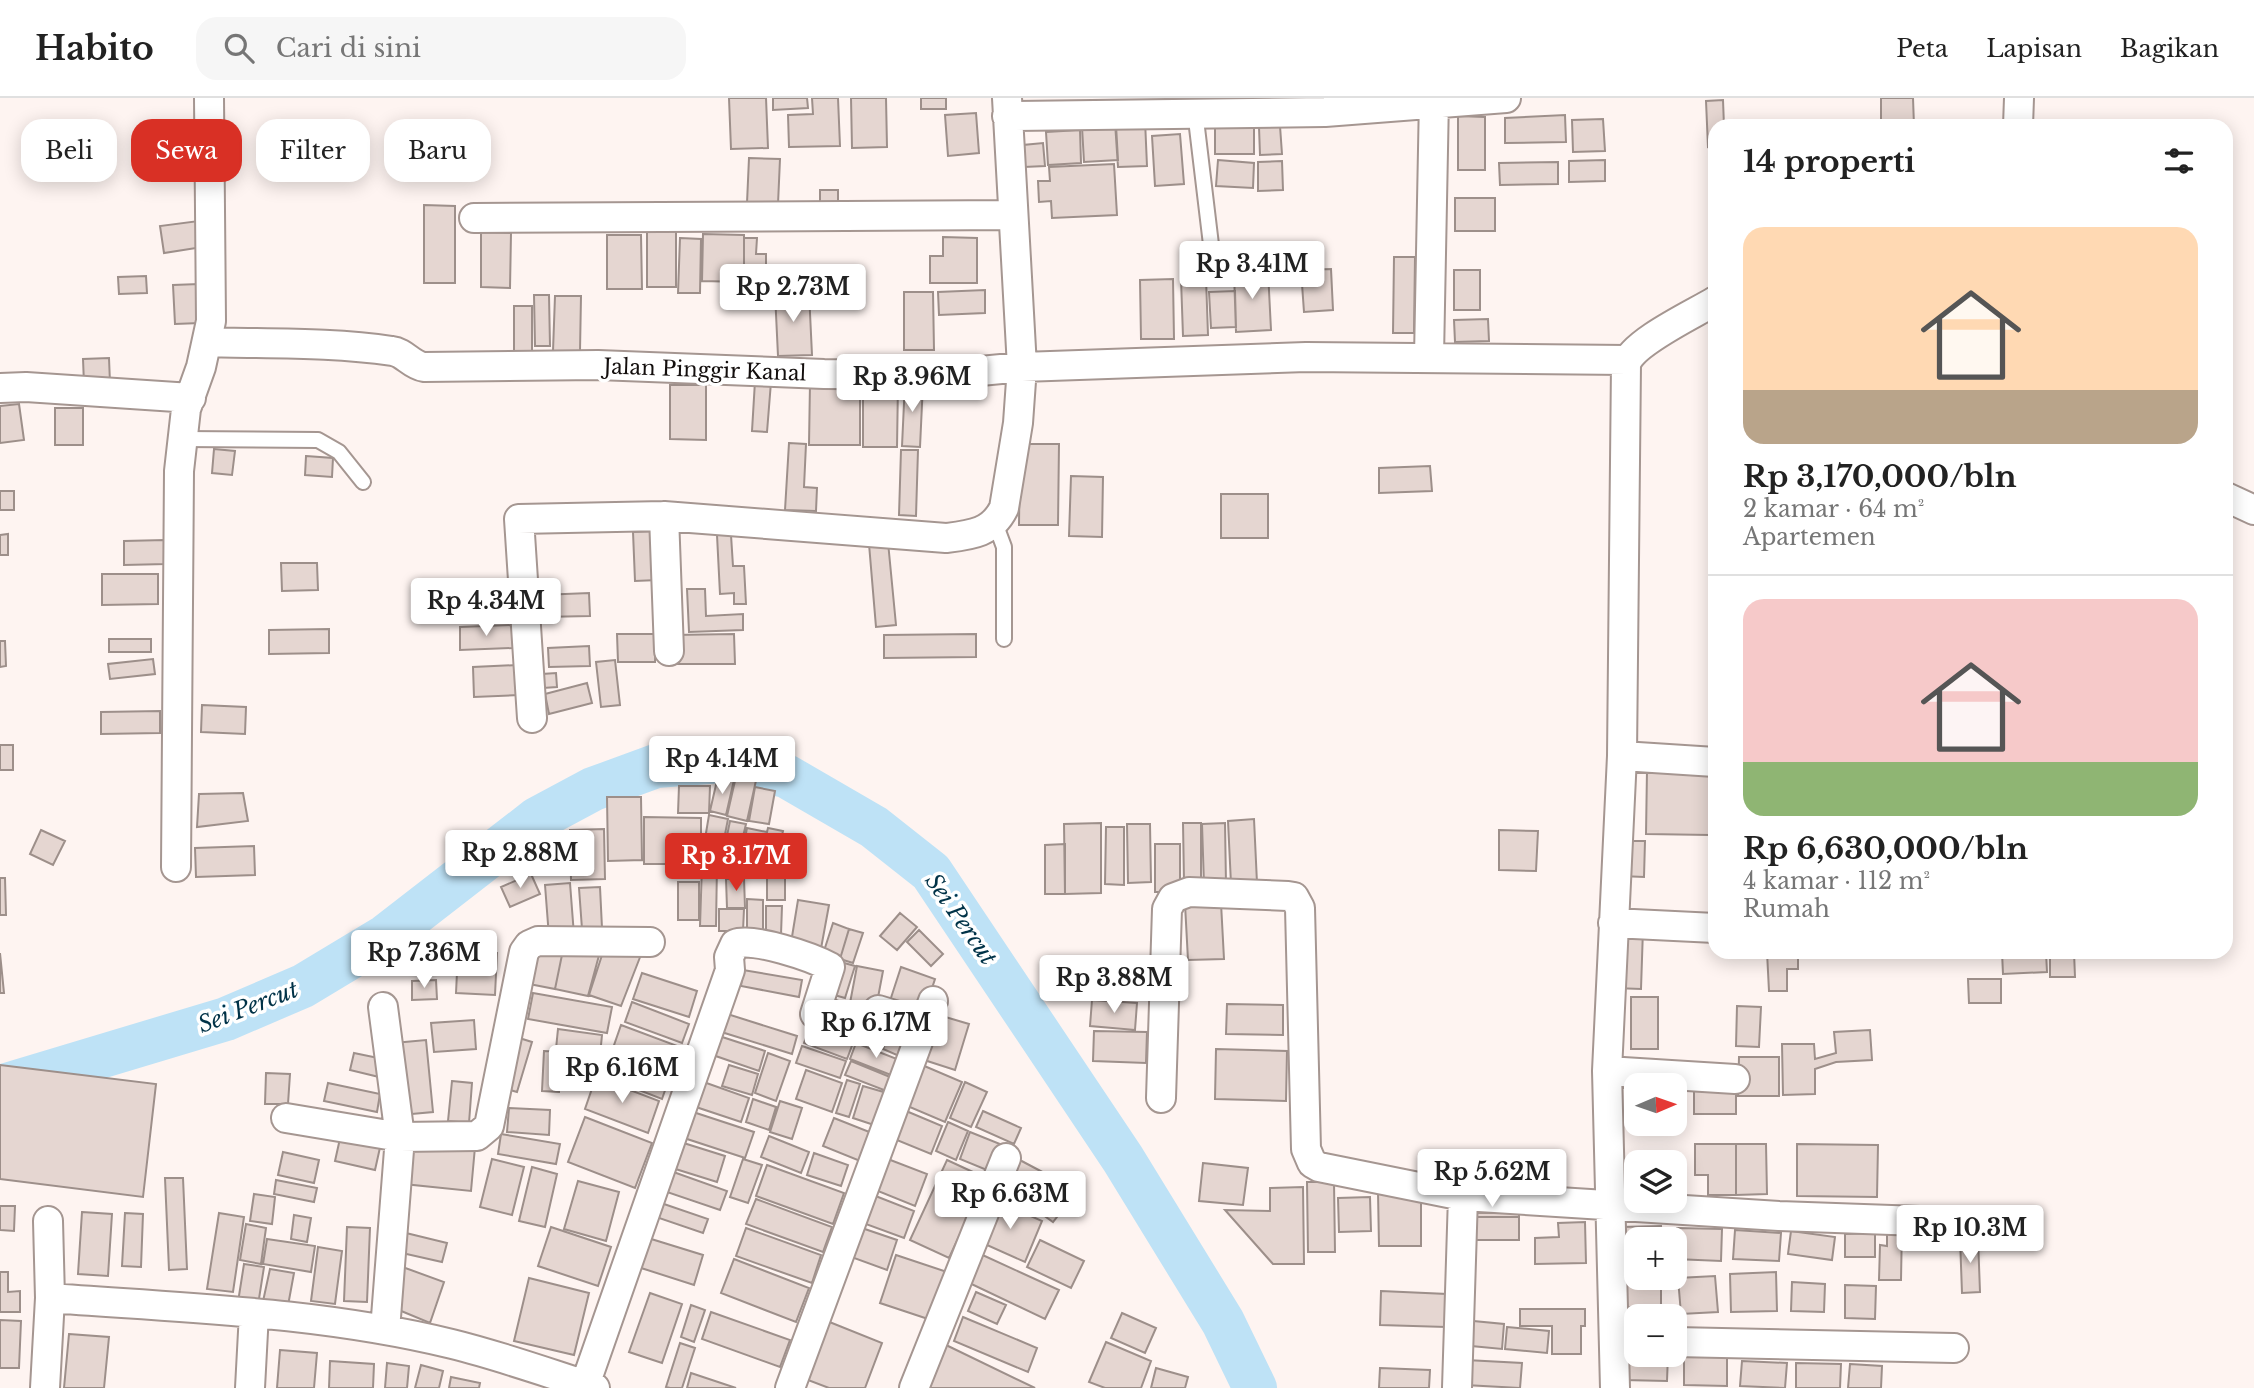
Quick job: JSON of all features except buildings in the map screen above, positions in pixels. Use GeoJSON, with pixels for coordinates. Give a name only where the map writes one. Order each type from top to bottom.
{"type":"FeatureCollection","features":[{"type":"Feature","properties":{"kind":"street"},"geometry":{"type":"LineString","coordinates":[[176,867],[179,471],[182,439],[211,321],[209,98]]}},
{"type":"Feature","properties":{"kind":"street"},"geometry":{"type":"LineString","coordinates":[[532,718],[519,519],[664,516],[946,538],[979,534],[995,523],[1004,509],[1018,423],[1022,367],[1011,215],[1007,107],[1325,112],[1434,101],[1506,98]]}},
{"type":"Feature","properties":{"kind":"street"},"geometry":{"type":"LineString","coordinates":[[2018,119],[2019,98]]}},
{"type":"Feature","properties":{"kind":"street"},"geometry":{"type":"LineString","coordinates":[[1429,357],[1434,101]]}},
{"type":"Feature","properties":{"kind":"street"},"geometry":{"type":"LineString","coordinates":[[474,218],[1011,215]]}},
{"type":"Feature","properties":{"kind":"street"},"geometry":{"type":"LineString","coordinates":[[1624,1331],[1611,1206],[1607,1071],[1622,756],[1627,360],[1661,333],[1708,305]]}},
{"type":"Feature","properties":{"kind":"street","name":"Jalan Pinggir Kanal"},"geometry":{"type":"LineString","coordinates":[[207,342],[397,351],[414,366],[425,367],[598,365],[927,375],[1022,367],[1306,358],[1627,360]]}},
{"type":"Feature","properties":{"kind":"street"},"geometry":{"type":"LineString","coordinates":[[0,388],[26,387],[191,398]]}},
{"type":"Feature","properties":{"kind":"street"},"geometry":{"type":"LineString","coordinates":[[2233,500],[2254,510]]}},
{"type":"Feature","properties":{"kind":"street"},"geometry":{"type":"LineString","coordinates":[[664,516],[669,651]]}},
{"type":"Feature","properties":{"kind":"street"},"geometry":{"type":"LineString","coordinates":[[1622,756],[1708,762]]}},
{"type":"Feature","properties":{"kind":"street"},"geometry":{"type":"LineString","coordinates":[[1161,1098],[1167,909],[1173,898],[1189,892],[1294,897],[1300,908],[1306,1149],[1312,1163],[1464,1196],[1611,1206],[1976,1223]]}},
{"type":"Feature","properties":{"kind":"street"},"geometry":{"type":"LineString","coordinates":[[1613,923],[1708,928]]}},
{"type":"Feature","properties":{"kind":"street"},"geometry":{"type":"LineString","coordinates":[[286,1118],[400,1137],[477,1136],[485,1133],[489,1126],[524,952],[529,944],[538,941],[650,942]]}},
{"type":"Feature","properties":{"kind":"street"},"geometry":{"type":"LineString","coordinates":[[50,1298],[254,1313],[385,1330],[453,1344],[590,1386],[730,970],[729,957],[735,944],[752,943],[786,951],[830,967],[815,1014]]}},
{"type":"Feature","properties":{"kind":"street"},"geometry":{"type":"LineString","coordinates":[[383,1007],[400,1137],[385,1330]]}},
{"type":"Feature","properties":{"kind":"street"},"geometry":{"type":"LineString","coordinates":[[790,1388],[929,1013],[878,1010]]}},
{"type":"Feature","properties":{"kind":"street"},"geometry":{"type":"LineString","coordinates":[[1607,1071],[1735,1079]]}},
{"type":"Feature","properties":{"kind":"street"},"geometry":{"type":"LineString","coordinates":[[914,1388],[1006,1158]]}},
{"type":"Feature","properties":{"kind":"street"},"geometry":{"type":"LineString","coordinates":[[1457,1388],[1464,1196]]}},
{"type":"Feature","properties":{"kind":"street"},"geometry":{"type":"LineString","coordinates":[[45,1388],[50,1298],[48,1220]]}},
{"type":"Feature","properties":{"kind":"street"},"geometry":{"type":"LineString","coordinates":[[250,1388],[254,1313]]}},
{"type":"Feature","properties":{"kind":"street"},"geometry":{"type":"LineString","coordinates":[[1687,1342],[1954,1348]]}},
{"type":"Feature","properties":{"kind":"street"},"geometry":{"type":"LineString","coordinates":[[1615,1388],[1624,1346]]}},
{"type":"Feature","properties":{"kind":"lane"},"geometry":{"type":"LineString","coordinates":[[1195,111],[1212,253]]}},
{"type":"Feature","properties":{"kind":"lane"},"geometry":{"type":"LineString","coordinates":[[182,439],[318,440],[330,444],[339,452],[363,482]]}},
{"type":"Feature","properties":{"kind":"lane"},"geometry":{"type":"LineString","coordinates":[[995,523],[1004,547],[1004,639]]}},
{"type":"Feature","properties":{"kind":"waterway","name":"Sei Percut"},"geometry":{"type":"LineString","coordinates":[[0,1087],[226,1019],[303,986],[386,936],[537,819],[593,789],[656,766],[722,761],[786,776],[874,827],[931,872],[1123,1159],[1223,1322],[1255,1388]]}}]}
